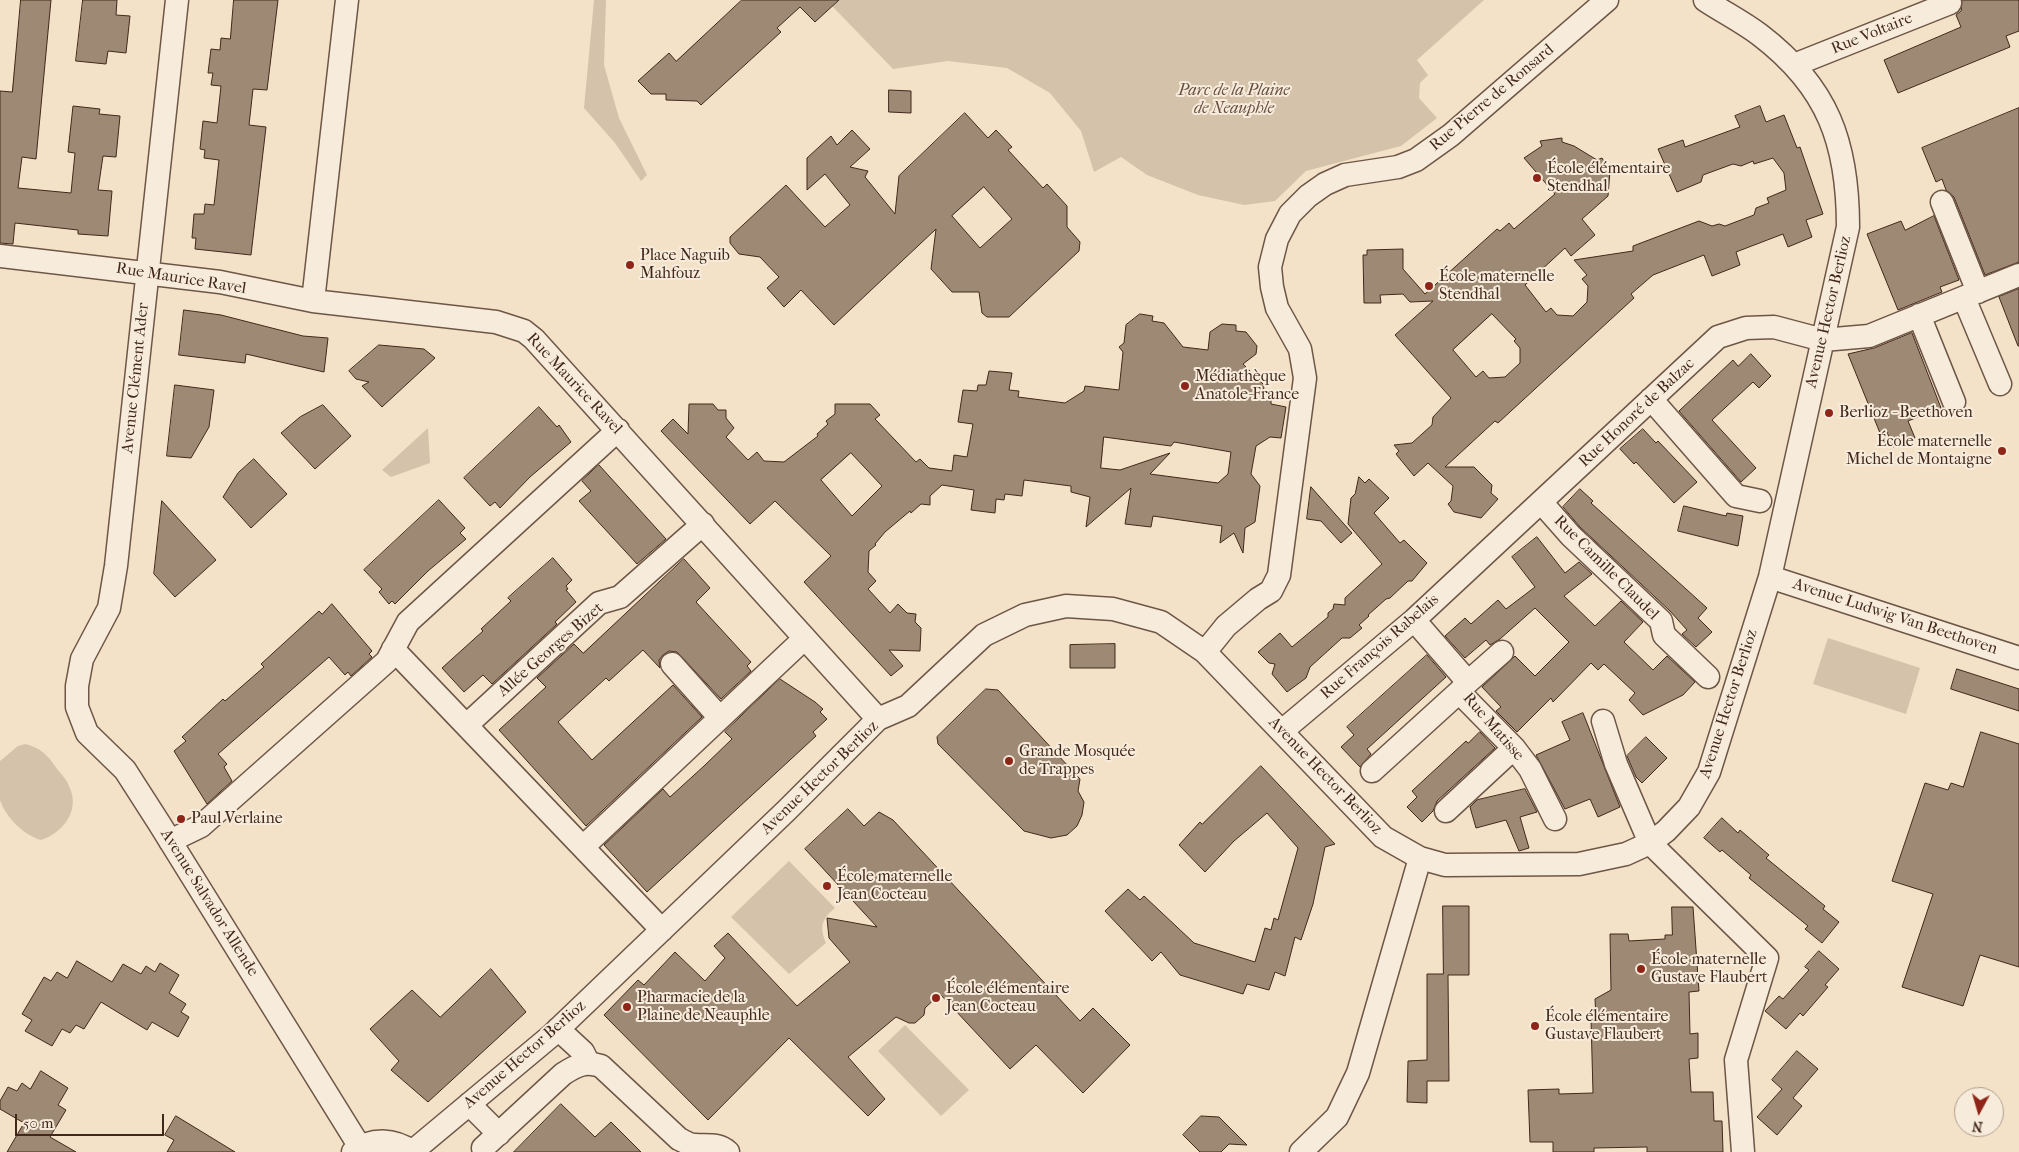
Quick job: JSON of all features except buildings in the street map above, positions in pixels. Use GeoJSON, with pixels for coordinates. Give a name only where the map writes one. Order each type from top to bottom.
{"type":"FeatureCollection","features":[{"type":"Feature","properties":{"kind":"street","name":"Avenue Clément Ader"},"geometry":{"type":"LineString","coordinates":[[82,659],[109,608],[112,591],[178,0]]}},
{"type":"Feature","properties":{"kind":"street"},"geometry":{"type":"LineString","coordinates":[[313,301],[347,0]]}},
{"type":"Feature","properties":{"kind":"street","name":"Rue Pierre de Ronsard"},"geometry":{"type":"LineString","coordinates":[[1205,652],[1226,626],[1258,599],[1271,591],[1279,575],[1305,378],[1300,349],[1276,308],[1270,267],[1277,239],[1290,214],[1308,196],[1325,184],[1345,175],[1390,168],[1416,160],[1451,135],[1608,0]]}},
{"type":"Feature","properties":{"kind":"street","name":"Avenue Hector Berlioz"},"geometry":{"type":"LineString","coordinates":[[413,1152],[558,1029],[788,810],[878,719],[908,706],[984,635],[1025,615],[1066,606],[1113,609],[1161,622],[1205,652],[1383,837],[1420,858],[1445,865],[1578,864],[1626,854],[1650,842],[1666,830],[1689,807],[1708,772],[1770,577],[1848,227],[1848,196],[1841,149],[1834,126],[1809,83],[1794,65],[1760,35],[1706,0]]}},
{"type":"Feature","properties":{"kind":"street","name":"Rue Voltaire"},"geometry":{"type":"LineString","coordinates":[[1794,65],[1950,3]]}},
{"type":"Feature","properties":{"kind":"street"},"geometry":{"type":"LineString","coordinates":[[1942,202],[2000,384]]}},
{"type":"Feature","properties":{"kind":"street","name":"Rue Maurice Ravel"},"geometry":{"type":"LineString","coordinates":[[0,256],[220,282],[313,301],[496,322],[524,330],[618,430],[878,719]]}},
{"type":"Feature","properties":{"kind":"street","name":"Rue Honoré de Balzac"},"geometry":{"type":"LineString","coordinates":[[1476,562],[1718,337],[1746,328],[1774,327],[1823,340],[1870,336],[2019,275]]}},
{"type":"Feature","properties":{"kind":"street"},"geometry":{"type":"LineString","coordinates":[[1919,315],[1954,402]]}},
{"type":"Feature","properties":{"kind":"street"},"geometry":{"type":"LineString","coordinates":[[1651,399],[1736,496],[1760,501]]}},
{"type":"Feature","properties":{"kind":"street"},"geometry":{"type":"LineString","coordinates":[[170,841],[201,826],[387,661],[408,622],[618,430]]}},
{"type":"Feature","properties":{"kind":"street","name":"Rue Camille Claudel"},"geometry":{"type":"LineString","coordinates":[[1541,502],[1571,536],[1661,622],[1664,635],[1708,678]]}},
{"type":"Feature","properties":{"kind":"street","name":"Allée Georges Bizet"},"geometry":{"type":"LineString","coordinates":[[470,722],[599,603],[620,597],[703,524]]}},
{"type":"Feature","properties":{"kind":"street","name":"Rue François Rabelais"},"geometry":{"type":"LineString","coordinates":[[1282,731],[1414,620],[1476,562]]}},
{"type":"Feature","properties":{"kind":"street","name":"Avenue Ludwig Van Beethoven"},"geometry":{"type":"LineString","coordinates":[[1770,577],[2019,658]]}},
{"type":"Feature","properties":{"kind":"street","name":"Rue Matisse"},"geometry":{"type":"LineString","coordinates":[[1414,620],[1463,687],[1530,769],[1555,819]]}},
{"type":"Feature","properties":{"kind":"street"},"geometry":{"type":"LineString","coordinates":[[582,847],[805,638]]}},
{"type":"Feature","properties":{"kind":"street"},"geometry":{"type":"LineString","coordinates":[[393,649],[662,930]]}},
{"type":"Feature","properties":{"kind":"street"},"geometry":{"type":"LineString","coordinates":[[1372,771],[1502,652]]}},
{"type":"Feature","properties":{"kind":"street","name":"Avenue Salvador Allende"},"geometry":{"type":"LineString","coordinates":[[82,659],[77,686],[77,708],[82,725],[95,742],[125,770],[356,1149]]}},
{"type":"Feature","properties":{"kind":"street"},"geometry":{"type":"LineString","coordinates":[[672,664],[720,718]]}},
{"type":"Feature","properties":{"kind":"street"},"geometry":{"type":"LineString","coordinates":[[1603,721],[1616,764],[1650,842],[1767,958],[1736,1060],[1743,1152]]}},
{"type":"Feature","properties":{"kind":"street"},"geometry":{"type":"LineString","coordinates":[[1446,811],[1514,748]]}},
{"type":"Feature","properties":{"kind":"street"},"geometry":{"type":"LineString","coordinates":[[1301,1152],[1337,1117],[1358,1073],[1420,858]]}},
{"type":"Feature","properties":{"kind":"street"},"geometry":{"type":"LineString","coordinates":[[558,1029],[583,1052],[588,1062]]}},
{"type":"Feature","properties":{"kind":"street"},"geometry":{"type":"LineString","coordinates":[[469,1104],[491,1141],[563,1074],[577,1065],[588,1062],[601,1066],[679,1139],[692,1145],[717,1146],[728,1152]]}},
{"type":"Feature","properties":{"kind":"street"},"geometry":{"type":"LineString","coordinates":[[356,1149],[373,1141],[387,1141],[401,1144],[413,1152]]}},
{"type":"Feature","properties":{"kind":"green space"},"geometry":{"type":"Polygon","coordinates":[[[594,0],[606,0],[604,65],[619,118],[647,175],[641,181],[615,143],[584,108],[594,0]]]}},
{"type":"Feature","properties":{"kind":"green space","name":"Parc de la Plaine de Neauphle"},"geometry":{"type":"Polygon","coordinates":[[[839,0],[1484,0],[1417,60],[1428,75],[1420,83],[1419,98],[1437,118],[1401,146],[1306,171],[1275,201],[1244,205],[1198,195],[1147,175],[1121,157],[1094,172],[1081,131],[1050,93],[1007,68],[948,61],[893,69],[832,6],[839,0]]]}},
{"type":"Feature","properties":{"kind":"green space"},"geometry":{"type":"Polygon","coordinates":[[[428,428],[430,463],[391,477],[382,470],[428,428]]]}},
{"type":"Feature","properties":{"kind":"green space"},"geometry":{"type":"Polygon","coordinates":[[[1828,638],[1920,668],[1906,714],[1813,684],[1828,638]]]}},
{"type":"Feature","properties":{"kind":"green space"},"geometry":{"type":"Polygon","coordinates":[[[25,744],[40,750],[48,757],[66,780],[72,795],[73,804],[68,819],[56,832],[41,840],[28,834],[16,825],[0,800],[0,761],[18,746],[25,744]]]}},
{"type":"Feature","properties":{"kind":"green space"},"geometry":{"type":"Polygon","coordinates":[[[789,861],[835,908],[823,923],[822,927],[826,943],[789,974],[731,917],[789,861]]]}},
{"type":"Feature","properties":{"kind":"green space"},"geometry":{"type":"Polygon","coordinates":[[[905,1025],[969,1090],[941,1116],[878,1051],[905,1025]]]}},
{"type":"Feature","properties":{"kind":"place","name":"École élémentaire Stendhal"},"geometry":{"type":"Point","coordinates":[1537,178]}},
{"type":"Feature","properties":{"kind":"place","name":"Place Naguib Mahfouz"},"geometry":{"type":"Point","coordinates":[630,265]}},
{"type":"Feature","properties":{"kind":"place","name":"École maternelle Stendhal"},"geometry":{"type":"Point","coordinates":[1429,286]}},
{"type":"Feature","properties":{"kind":"place","name":"Médiathèque Anatole-France"},"geometry":{"type":"Point","coordinates":[1185,386]}},
{"type":"Feature","properties":{"kind":"place","name":"Berlioz - Beethoven"},"geometry":{"type":"Point","coordinates":[1829,413]}},
{"type":"Feature","properties":{"kind":"place","name":"École maternelle Michel de Montaigne"},"geometry":{"type":"Point","coordinates":[2002,451]}},
{"type":"Feature","properties":{"kind":"place","name":"Grande Mosquée de Trappes"},"geometry":{"type":"Point","coordinates":[1009,761]}},
{"type":"Feature","properties":{"kind":"place","name":"Paul Verlaine"},"geometry":{"type":"Point","coordinates":[181,819]}},
{"type":"Feature","properties":{"kind":"place","name":"École maternelle Jean Cocteau"},"geometry":{"type":"Point","coordinates":[827,886]}},
{"type":"Feature","properties":{"kind":"place","name":"École maternelle Gustave Flaubert"},"geometry":{"type":"Point","coordinates":[1641,969]}},
{"type":"Feature","properties":{"kind":"place","name":"École élémentaire Jean Cocteau"},"geometry":{"type":"Point","coordinates":[936,998]}},
{"type":"Feature","properties":{"kind":"place","name":"Pharmacie de la Plaine de Neauphle"},"geometry":{"type":"Point","coordinates":[627,1007]}},
{"type":"Feature","properties":{"kind":"place","name":"École élémentaire Gustave Flaubert"},"geometry":{"type":"Point","coordinates":[1535,1026]}}]}
